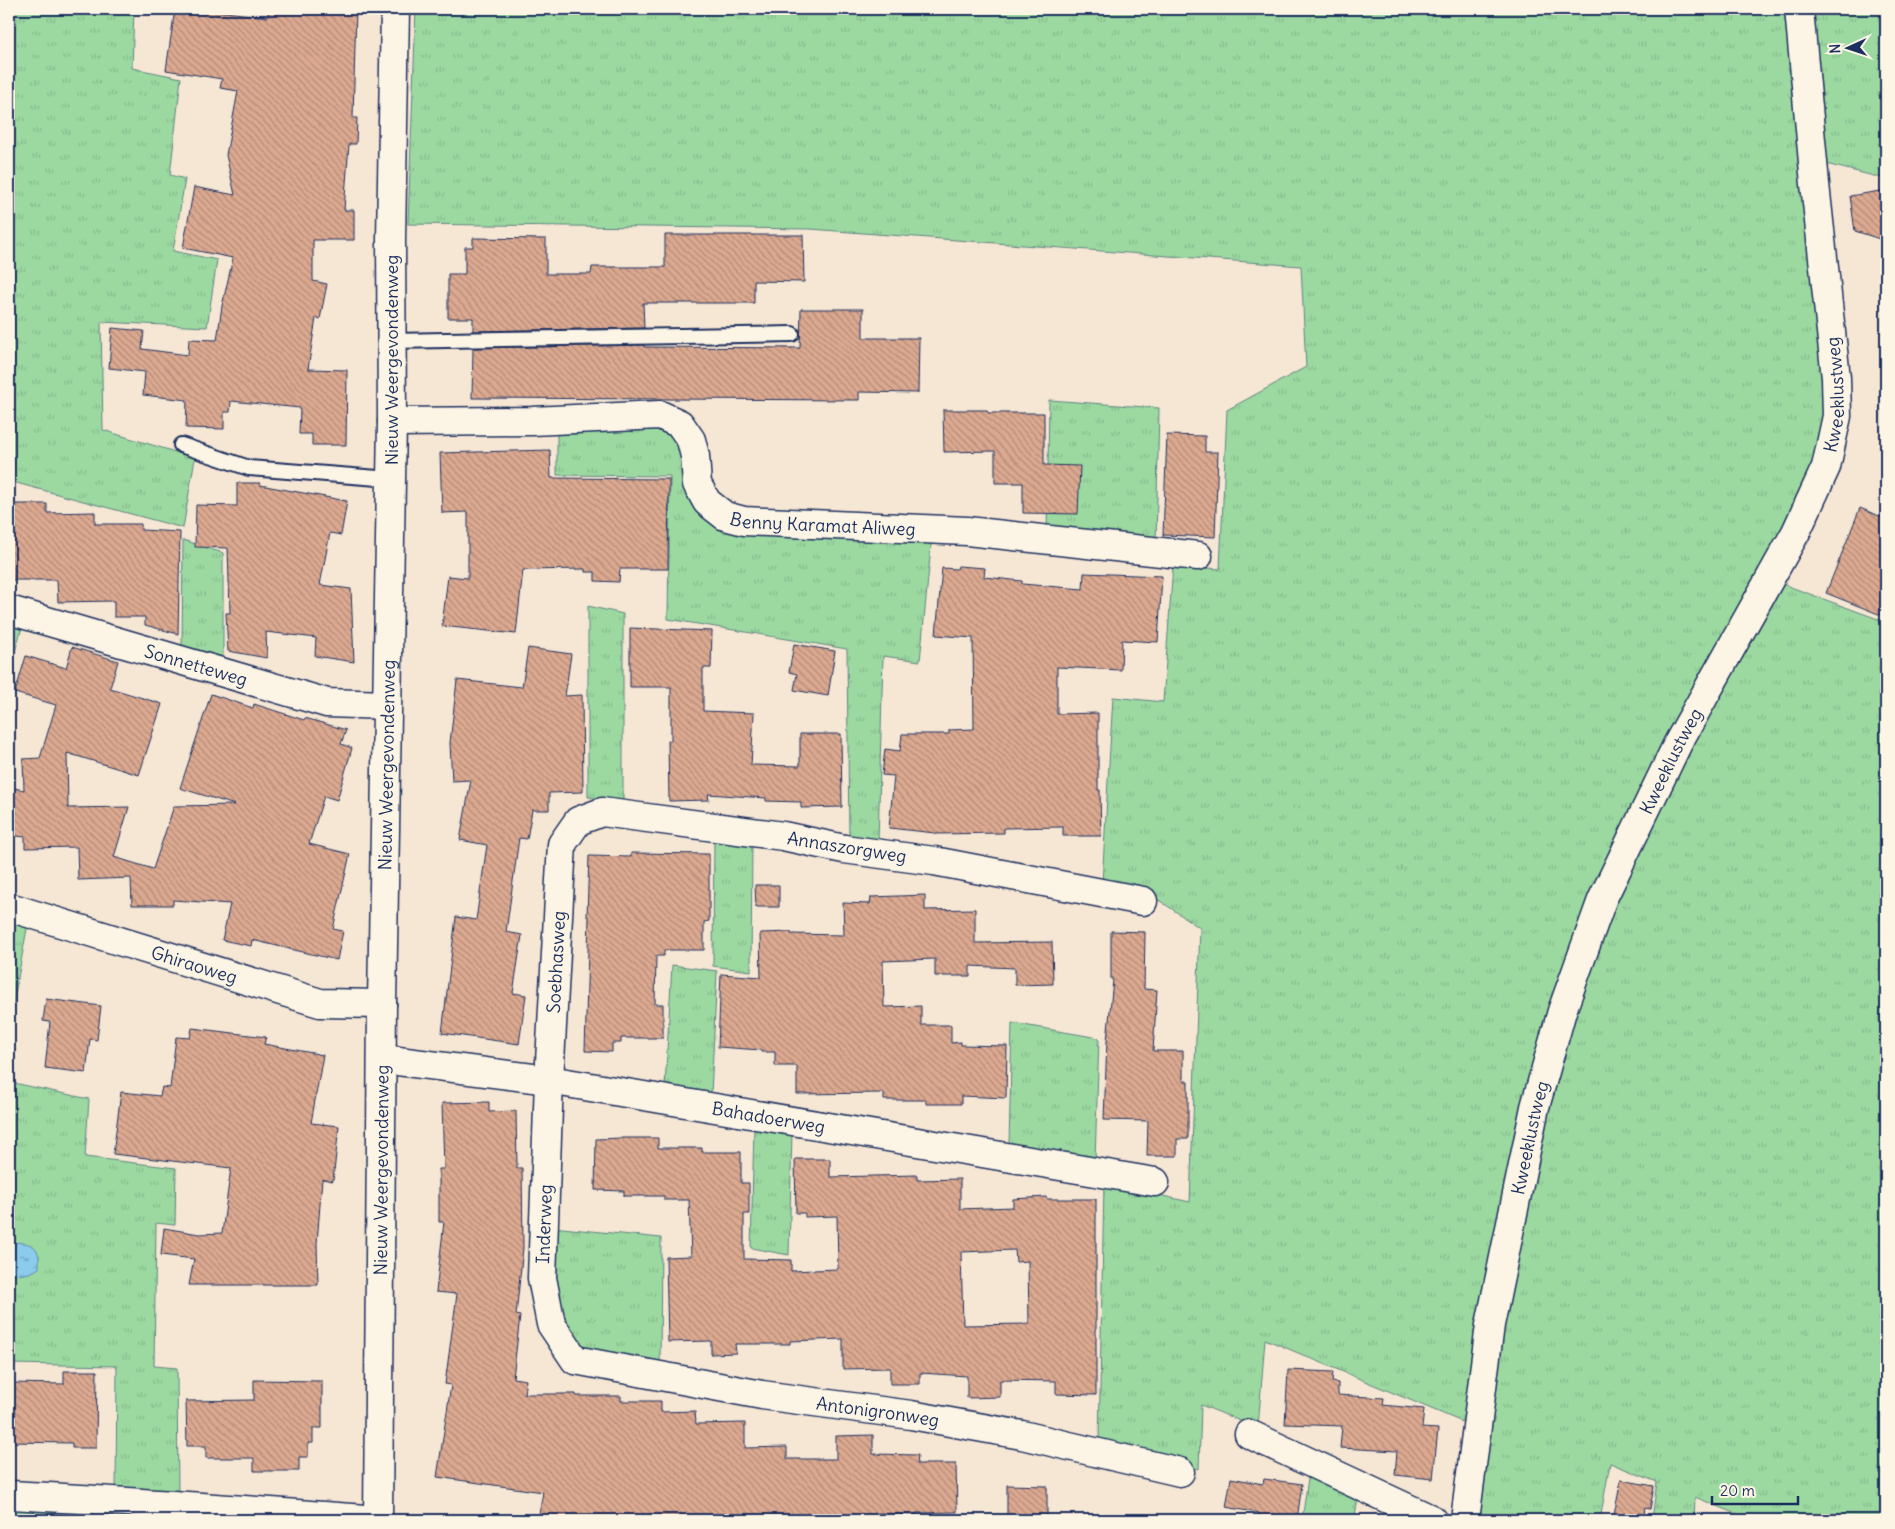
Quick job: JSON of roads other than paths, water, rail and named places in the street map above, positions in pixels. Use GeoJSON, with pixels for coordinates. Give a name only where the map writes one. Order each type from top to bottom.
{"type":"FeatureCollection","features":[{"type":"Feature","properties":{"kind":"street","name":"Nieuw Weergevondenweg"},"geometry":{"type":"LineString","coordinates":[[378,1520],[382,1004],[392,422],[391,341],[395,9]]}},
{"type":"Feature","properties":{"kind":"street","name":"Kweeklustweg"},"geometry":{"type":"LineString","coordinates":[[1465,1520],[1492,1316],[1535,1107],[1562,1010],[1602,900],[1678,743],[1796,532],[1826,467],[1837,416],[1836,378],[1815,184],[1799,9]]}},
{"type":"Feature","properties":{"kind":"street","name":"Benny Karamat Aliweg"},"geometry":{"type":"LineString","coordinates":[[392,422],[532,421],[660,415],[680,424],[691,440],[695,456],[697,484],[707,502],[725,516],[744,521],[966,531],[1198,556]]}},
{"type":"Feature","properties":{"kind":"street","name":"Sonnetteweg"},"geometry":{"type":"LineString","coordinates":[[9,610],[327,703],[386,705]]}},
{"type":"Feature","properties":{"kind":"street","name":"Annaszorgweg"},"geometry":{"type":"LineString","coordinates":[[562,844],[578,821],[602,812],[783,836],[844,849],[934,861],[1143,901]]}},
{"type":"Feature","properties":{"kind":"street","name":"Soebhasweg"},"geometry":{"type":"LineString","coordinates":[[549,1080],[562,844]]}},
{"type":"Feature","properties":{"kind":"street","name":"Ghiraoweg"},"geometry":{"type":"LineString","coordinates":[[9,907],[320,1003],[382,1004]]}},
{"type":"Feature","properties":{"kind":"street","name":"Bahadoerweg"},"geometry":{"type":"LineString","coordinates":[[382,1060],[549,1080],[1155,1182]]}},
{"type":"Feature","properties":{"kind":"street","name":"Inderweg"},"geometry":{"type":"LineString","coordinates":[[549,1080],[542,1278],[551,1324],[574,1360]]}},
{"type":"Feature","properties":{"kind":"street","name":"Antonigronweg"},"geometry":{"type":"LineString","coordinates":[[574,1360],[762,1394],[911,1415],[1022,1435],[1180,1472]]}},
{"type":"Feature","properties":{"kind":"street"},"geometry":{"type":"LineString","coordinates":[[1249,1434],[1433,1520]]}},
{"type":"Feature","properties":{"kind":"street"},"geometry":{"type":"LineString","coordinates":[[9,1495],[108,1500],[378,1520]]}},
{"type":"Feature","properties":{"kind":"lane"},"geometry":{"type":"LineString","coordinates":[[391,341],[792,334]]}},
{"type":"Feature","properties":{"kind":"lane"},"geometry":{"type":"LineString","coordinates":[[181,445],[248,468],[391,479]]}},
{"type":"Feature","properties":{"kind":"water"},"geometry":{"type":"Polygon","coordinates":[[[9,1242],[33,1246],[38,1254],[39,1268],[25,1274],[9,1274],[9,1242]]]}}]}
